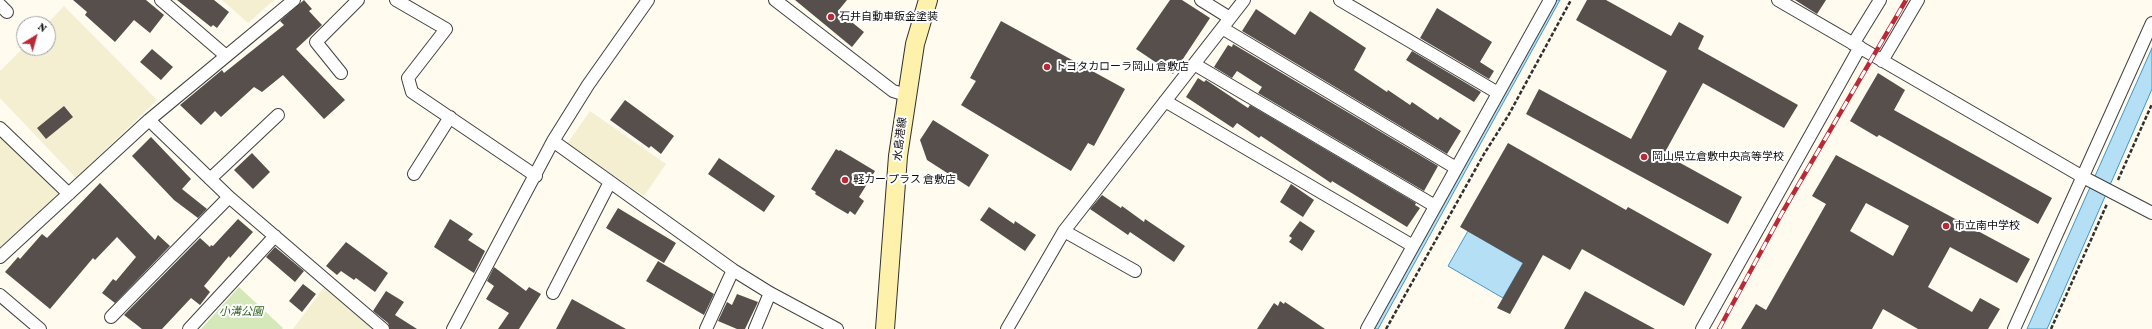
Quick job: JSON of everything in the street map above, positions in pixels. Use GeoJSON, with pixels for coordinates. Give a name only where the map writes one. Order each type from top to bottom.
{"type":"FeatureCollection","features":[{"type":"Feature","properties":{"kind":"main road","name":"水島港線"},"geometry":{"type":"LineString","coordinates":[[885,329],[898,156],[906,95],[915,44],[928,0]]}},
{"type":"Feature","properties":{"kind":"street"},"geometry":{"type":"LineString","coordinates":[[161,0],[225,55]]}},
{"type":"Feature","properties":{"kind":"street"},"geometry":{"type":"LineString","coordinates":[[0,256],[149,120],[225,55],[294,0]]}},
{"type":"Feature","properties":{"kind":"street"},"geometry":{"type":"LineString","coordinates":[[341,73],[316,42],[358,0]]}},
{"type":"Feature","properties":{"kind":"street"},"geometry":{"type":"LineString","coordinates":[[396,0],[446,29],[408,78],[412,92],[536,176]]}},
{"type":"Feature","properties":{"kind":"street"},"geometry":{"type":"LineString","coordinates":[[453,329],[536,176],[553,141],[588,85],[648,0]]}},
{"type":"Feature","properties":{"kind":"street"},"geometry":{"type":"LineString","coordinates":[[775,0],[892,91],[906,95]]}},
{"type":"Feature","properties":{"kind":"street"},"geometry":{"type":"LineString","coordinates":[[1201,0],[1230,18]]}},
{"type":"Feature","properties":{"kind":"street"},"geometry":{"type":"LineString","coordinates":[[1007,329],[1064,231],[1244,0]]}},
{"type":"Feature","properties":{"kind":"street"},"geometry":{"type":"LineString","coordinates":[[1340,0],[1498,93]]}},
{"type":"Feature","properties":{"kind":"street"},"geometry":{"type":"LineString","coordinates":[[1367,329],[1550,0]]}},
{"type":"Feature","properties":{"kind":"street"},"geometry":{"type":"LineString","coordinates":[[1778,0],[2086,178],[2152,213]]}},
{"type":"Feature","properties":{"kind":"street"},"geometry":{"type":"LineString","coordinates":[[1702,329],[1880,0]]}},
{"type":"Feature","properties":{"kind":"street"},"geometry":{"type":"LineString","coordinates":[[1882,61],[1918,0]]}},
{"type":"Feature","properties":{"kind":"street"},"geometry":{"type":"LineString","coordinates":[[2014,329],[2148,43],[2152,23]]}},
{"type":"Feature","properties":{"kind":"street"},"geometry":{"type":"LineString","coordinates":[[1222,28],[1456,168]]}},
{"type":"Feature","properties":{"kind":"street"},"geometry":{"type":"LineString","coordinates":[[1194,64],[1435,206]]}},
{"type":"Feature","properties":{"kind":"street"},"geometry":{"type":"LineString","coordinates":[[1166,101],[1413,246]]}},
{"type":"Feature","properties":{"kind":"street"},"geometry":{"type":"LineString","coordinates":[[210,179],[278,115]]}},
{"type":"Feature","properties":{"kind":"street"},"geometry":{"type":"LineString","coordinates":[[414,174],[450,118]]}},
{"type":"Feature","properties":{"kind":"street"},"geometry":{"type":"LineString","coordinates":[[149,120],[229,197],[383,329]]}},
{"type":"Feature","properties":{"kind":"street"},"geometry":{"type":"LineString","coordinates":[[0,128],[68,194]]}},
{"type":"Feature","properties":{"kind":"street"},"geometry":{"type":"LineString","coordinates":[[553,141],[732,270],[770,293],[837,329]]}},
{"type":"Feature","properties":{"kind":"street"},"geometry":{"type":"LineString","coordinates":[[553,293],[610,182]]}},
{"type":"Feature","properties":{"kind":"street"},"geometry":{"type":"LineString","coordinates":[[111,317],[229,197]]}},
{"type":"Feature","properties":{"kind":"street"},"geometry":{"type":"LineString","coordinates":[[1064,231],[1135,271]]}},
{"type":"Feature","properties":{"kind":"street"},"geometry":{"type":"LineString","coordinates":[[189,329],[275,236]]}},
{"type":"Feature","properties":{"kind":"street"},"geometry":{"type":"LineString","coordinates":[[706,329],[732,270]]}},
{"type":"Feature","properties":{"kind":"street"},"geometry":{"type":"LineString","coordinates":[[755,329],[770,293]]}},
{"type":"Feature","properties":{"kind":"street"},"geometry":{"type":"LineString","coordinates":[[0,295],[40,329]]}},
{"type":"Feature","properties":{"kind":"path"},"geometry":{"type":"LineString","coordinates":[[1386,329],[1481,160],[1508,116],[1571,0]]}},
{"type":"Feature","properties":{"kind":"path"},"geometry":{"type":"LineString","coordinates":[[2051,329],[2111,192],[2152,104]]}},
{"type":"Feature","properties":{"kind":"shaded area"},"geometry":{"type":"Polygon","coordinates":[[[222,0],[274,0],[248,23],[222,0]]]}},
{"type":"Feature","properties":{"kind":"shaded area"},"geometry":{"type":"Polygon","coordinates":[[[64,6],[157,100],[76,178],[0,98],[0,71],[16,55],[56,56],[56,16],[55,16],[64,6]]]}},
{"type":"Feature","properties":{"kind":"shaded area"},"geometry":{"type":"Polygon","coordinates":[[[590,111],[666,164],[644,196],[567,144],[590,111]]]}},
{"type":"Feature","properties":{"kind":"shaded area"},"geometry":{"type":"Polygon","coordinates":[[[0,133],[63,193],[0,249],[0,133]]]}},
{"type":"Feature","properties":{"kind":"shaded area"},"geometry":{"type":"Polygon","coordinates":[[[325,286],[373,324],[370,329],[293,329],[325,286]]]}},
{"type":"Feature","properties":{"kind":"green space","name":"小溝公園"},"geometry":{"type":"Polygon","coordinates":[[[239,287],[283,328],[201,329],[239,287]]]}},
{"type":"Feature","properties":{"kind":"water"},"geometry":{"type":"Polygon","coordinates":[[[1556,0],[1560,0],[1378,329],[1373,329],[1556,0]]]}},
{"type":"Feature","properties":{"kind":"water"},"geometry":{"type":"Polygon","coordinates":[[[2152,48],[2152,89],[2047,329],[2027,329],[2152,48]]]}},
{"type":"Feature","properties":{"kind":"water"},"geometry":{"type":"Polygon","coordinates":[[[1468,231],[1523,263],[1503,298],[1448,266],[1468,231]]]}},
{"type":"Feature","properties":{"kind":"building"},"geometry":{"type":"Polygon","coordinates":[[[73,0],[146,0],[164,15],[150,33],[134,20],[115,42],[85,15],[87,12],[73,0]]]}},
{"type":"Feature","properties":{"kind":"building"},"geometry":{"type":"Polygon","coordinates":[[[177,0],[214,0],[229,12],[217,28],[213,25],[211,27],[177,0]]]}},
{"type":"Feature","properties":{"kind":"building"},"geometry":{"type":"Polygon","coordinates":[[[304,0],[312,9],[309,11],[322,25],[296,49],[345,100],[324,119],[283,75],[262,92],[254,87],[221,117],[215,111],[201,125],[180,105],[222,70],[224,73],[284,25],[280,21],[304,0]]]}},
{"type":"Feature","properties":{"kind":"building"},"geometry":{"type":"Polygon","coordinates":[[[795,0],[847,0],[838,11],[864,32],[852,47],[795,0]]]}},
{"type":"Feature","properties":{"kind":"building"},"geometry":{"type":"Polygon","coordinates":[[[1170,0],[1182,0],[1210,18],[1173,74],[1136,49],[1170,0]]]}},
{"type":"Feature","properties":{"kind":"building"},"geometry":{"type":"Polygon","coordinates":[[[1587,0],[1606,0],[1671,36],[1679,22],[1704,36],[1698,49],[1798,105],[1784,128],[1703,83],[1664,154],[1742,197],[1728,224],[1526,114],[1539,89],[1631,139],[1667,71],[1576,20],[1587,0]]]}},
{"type":"Feature","properties":{"kind":"building"},"geometry":{"type":"Polygon","coordinates":[[[1795,0],[1826,0],[1817,14],[1795,0]]]}},
{"type":"Feature","properties":{"kind":"building"},"geometry":{"type":"Polygon","coordinates":[[[1437,8],[1492,42],[1480,62],[1494,71],[1489,79],[1420,38],[1437,8]]]}},
{"type":"Feature","properties":{"kind":"building"},"geometry":{"type":"Polygon","coordinates":[[[1256,9],[1295,35],[1310,11],[1366,48],[1354,70],[1387,92],[1388,90],[1410,105],[1412,102],[1438,120],[1440,117],[1461,131],[1447,154],[1242,31],[1256,9]]]}},
{"type":"Feature","properties":{"kind":"building"},"geometry":{"type":"Polygon","coordinates":[[[1001,21],[1125,89],[1094,146],[1088,143],[1071,171],[961,105],[976,81],[970,78],[1001,21]]]}},
{"type":"Feature","properties":{"kind":"building"},"geometry":{"type":"Polygon","coordinates":[[[1233,44],[1438,166],[1424,191],[1258,93],[1262,87],[1237,71],[1232,78],[1214,67],[1228,45],[1232,47],[1233,44]]]}},
{"type":"Feature","properties":{"kind":"building"},"geometry":{"type":"Polygon","coordinates":[[[152,49],[173,67],[161,80],[140,62],[152,49]]]}},
{"type":"Feature","properties":{"kind":"building"},"geometry":{"type":"Polygon","coordinates":[[[1412,51],[1481,92],[1474,102],[1406,60],[1412,51]]]}},
{"type":"Feature","properties":{"kind":"building"},"geometry":{"type":"Polygon","coordinates":[[[1878,73],[1905,90],[1894,110],[2052,198],[2038,224],[1879,135],[1877,137],[1850,121],[1878,73]]]}},
{"type":"Feature","properties":{"kind":"building"},"geometry":{"type":"Polygon","coordinates":[[[1198,78],[1204,82],[1206,80],[1248,108],[1250,105],[1416,203],[1415,205],[1420,208],[1407,227],[1332,181],[1331,183],[1261,136],[1259,138],[1237,123],[1233,128],[1186,97],[1198,78]]]}},
{"type":"Feature","properties":{"kind":"building"},"geometry":{"type":"Polygon","coordinates":[[[625,100],[674,136],[661,154],[651,146],[649,148],[610,120],[625,100]]]}},
{"type":"Feature","properties":{"kind":"building"},"geometry":{"type":"Polygon","coordinates":[[[64,106],[73,117],[46,139],[37,128],[64,106]]]}},
{"type":"Feature","properties":{"kind":"building"},"geometry":{"type":"Polygon","coordinates":[[[933,120],[989,155],[969,187],[927,160],[920,140],[933,120]]]}},
{"type":"Feature","properties":{"kind":"building"},"geometry":{"type":"Polygon","coordinates":[[[151,137],[191,179],[182,189],[207,209],[198,218],[174,200],[132,156],[151,137]]]}},
{"type":"Feature","properties":{"kind":"building"},"geometry":{"type":"Polygon","coordinates":[[[1508,143],[1626,210],[1628,207],[1712,254],[1684,306],[1582,249],[1570,270],[1543,255],[1510,314],[1497,308],[1523,263],[1460,227],[1508,143]]]}},
{"type":"Feature","properties":{"kind":"building"},"geometry":{"type":"Polygon","coordinates":[[[836,149],[875,171],[859,197],[864,201],[855,215],[850,211],[848,214],[836,207],[815,194],[816,192],[811,189],[836,149]]]}},
{"type":"Feature","properties":{"kind":"building"},"geometry":{"type":"Polygon","coordinates":[[[252,153],[270,172],[253,189],[234,170],[252,153]]]}},
{"type":"Feature","properties":{"kind":"building"},"geometry":{"type":"Polygon","coordinates":[[[1836,155],[2030,259],[2017,283],[1950,247],[1928,287],[1972,312],[1980,298],[2000,309],[1988,329],[1918,329],[1883,309],[1872,329],[1741,329],[1756,304],[1766,310],[1826,204],[1812,196],[1836,155]],[[1866,203],[1850,231],[1893,256],[1909,226],[1866,203]]]}},
{"type":"Feature","properties":{"kind":"building"},"geometry":{"type":"Polygon","coordinates":[[[719,158],[775,196],[764,212],[708,174],[719,158]]]}},
{"type":"Feature","properties":{"kind":"building"},"geometry":{"type":"Polygon","coordinates":[[[100,183],[155,240],[158,235],[170,246],[115,303],[102,293],[113,279],[116,281],[136,257],[117,237],[95,260],[93,258],[50,309],[5,272],[18,257],[20,259],[42,234],[47,238],[100,183]]]}},
{"type":"Feature","properties":{"kind":"building"},"geometry":{"type":"Polygon","coordinates":[[[1291,184],[1314,200],[1303,217],[1280,202],[1291,184]]]}},
{"type":"Feature","properties":{"kind":"building"},"geometry":{"type":"Polygon","coordinates":[[[1102,195],[1121,208],[1122,206],[1144,222],[1145,219],[1185,246],[1174,262],[1130,232],[1128,235],[1090,209],[1102,195]]]}},
{"type":"Feature","properties":{"kind":"building"},"geometry":{"type":"Polygon","coordinates":[[[989,207],[1014,224],[1015,221],[1036,235],[1025,251],[980,220],[989,207]]]}},
{"type":"Feature","properties":{"kind":"building"},"geometry":{"type":"Polygon","coordinates":[[[618,208],[676,243],[664,263],[606,228],[618,208]]]}},
{"type":"Feature","properties":{"kind":"building"},"geometry":{"type":"Polygon","coordinates":[[[238,219],[253,232],[230,258],[229,256],[204,286],[210,292],[200,305],[191,298],[162,329],[142,329],[124,315],[200,238],[210,247],[211,245],[213,246],[238,219]]]}},
{"type":"Feature","properties":{"kind":"building"},"geometry":{"type":"Polygon","coordinates":[[[450,219],[473,234],[468,240],[485,251],[474,273],[434,247],[450,219]]]}},
{"type":"Feature","properties":{"kind":"building"},"geometry":{"type":"Polygon","coordinates":[[[1300,221],[1315,231],[1302,251],[1289,242],[1292,238],[1289,236],[1300,221]]]}},
{"type":"Feature","properties":{"kind":"building"},"geometry":{"type":"Polygon","coordinates":[[[346,242],[388,273],[375,292],[356,278],[354,280],[341,271],[337,275],[326,266],[346,242]]]}},
{"type":"Feature","properties":{"kind":"building"},"geometry":{"type":"Polygon","coordinates":[[[275,247],[304,271],[295,282],[266,257],[275,247]]]}},
{"type":"Feature","properties":{"kind":"building"},"geometry":{"type":"Polygon","coordinates":[[[658,261],[714,294],[704,315],[646,281],[658,261]]]}},
{"type":"Feature","properties":{"kind":"building"},"geometry":{"type":"Polygon","coordinates":[[[494,267],[526,291],[529,287],[541,294],[519,329],[498,329],[509,313],[486,299],[494,286],[487,281],[494,267]]]}},
{"type":"Feature","properties":{"kind":"building"},"geometry":{"type":"Polygon","coordinates":[[[303,284],[316,294],[302,312],[289,301],[303,284]]]}},
{"type":"Feature","properties":{"kind":"building"},"geometry":{"type":"Polygon","coordinates":[[[386,291],[404,302],[395,315],[417,329],[390,329],[388,323],[373,311],[386,291]]]}},
{"type":"Feature","properties":{"kind":"building"},"geometry":{"type":"Polygon","coordinates":[[[1585,291],[1655,329],[1564,329],[1585,291]]]}},
{"type":"Feature","properties":{"kind":"building"},"geometry":{"type":"Polygon","coordinates":[[[737,294],[758,302],[745,329],[737,329],[718,321],[727,302],[732,305],[737,294]]]}},
{"type":"Feature","properties":{"kind":"building"},"geometry":{"type":"Polygon","coordinates":[[[572,299],[626,329],[556,329],[572,299]]]}},
{"type":"Feature","properties":{"kind":"building"},"geometry":{"type":"Polygon","coordinates":[[[1280,301],[1284,304],[1285,302],[1325,329],[1257,329],[1274,303],[1278,306],[1280,301]]]}},
{"type":"Feature","properties":{"kind":"railway"},"geometry":{"type":"LineString","coordinates":[[1719,329],[1782,213],[1906,0]]}},
{"type":"Feature","properties":{"kind":"place","name":"石井自動車鈑金塗装"},"geometry":{"type":"Point","coordinates":[831,17]}},
{"type":"Feature","properties":{"kind":"place","name":"トヨタカローラ岡山 倉敷店"},"geometry":{"type":"Point","coordinates":[1047,67]}},
{"type":"Feature","properties":{"kind":"place","name":"岡山県立倉敷中央高等学校"},"geometry":{"type":"Point","coordinates":[1644,157]}},
{"type":"Feature","properties":{"kind":"place","name":"軽カー プラス 倉敷店"},"geometry":{"type":"Point","coordinates":[845,180]}},
{"type":"Feature","properties":{"kind":"place","name":"市立南中学校"},"geometry":{"type":"Point","coordinates":[1946,226]}}]}
